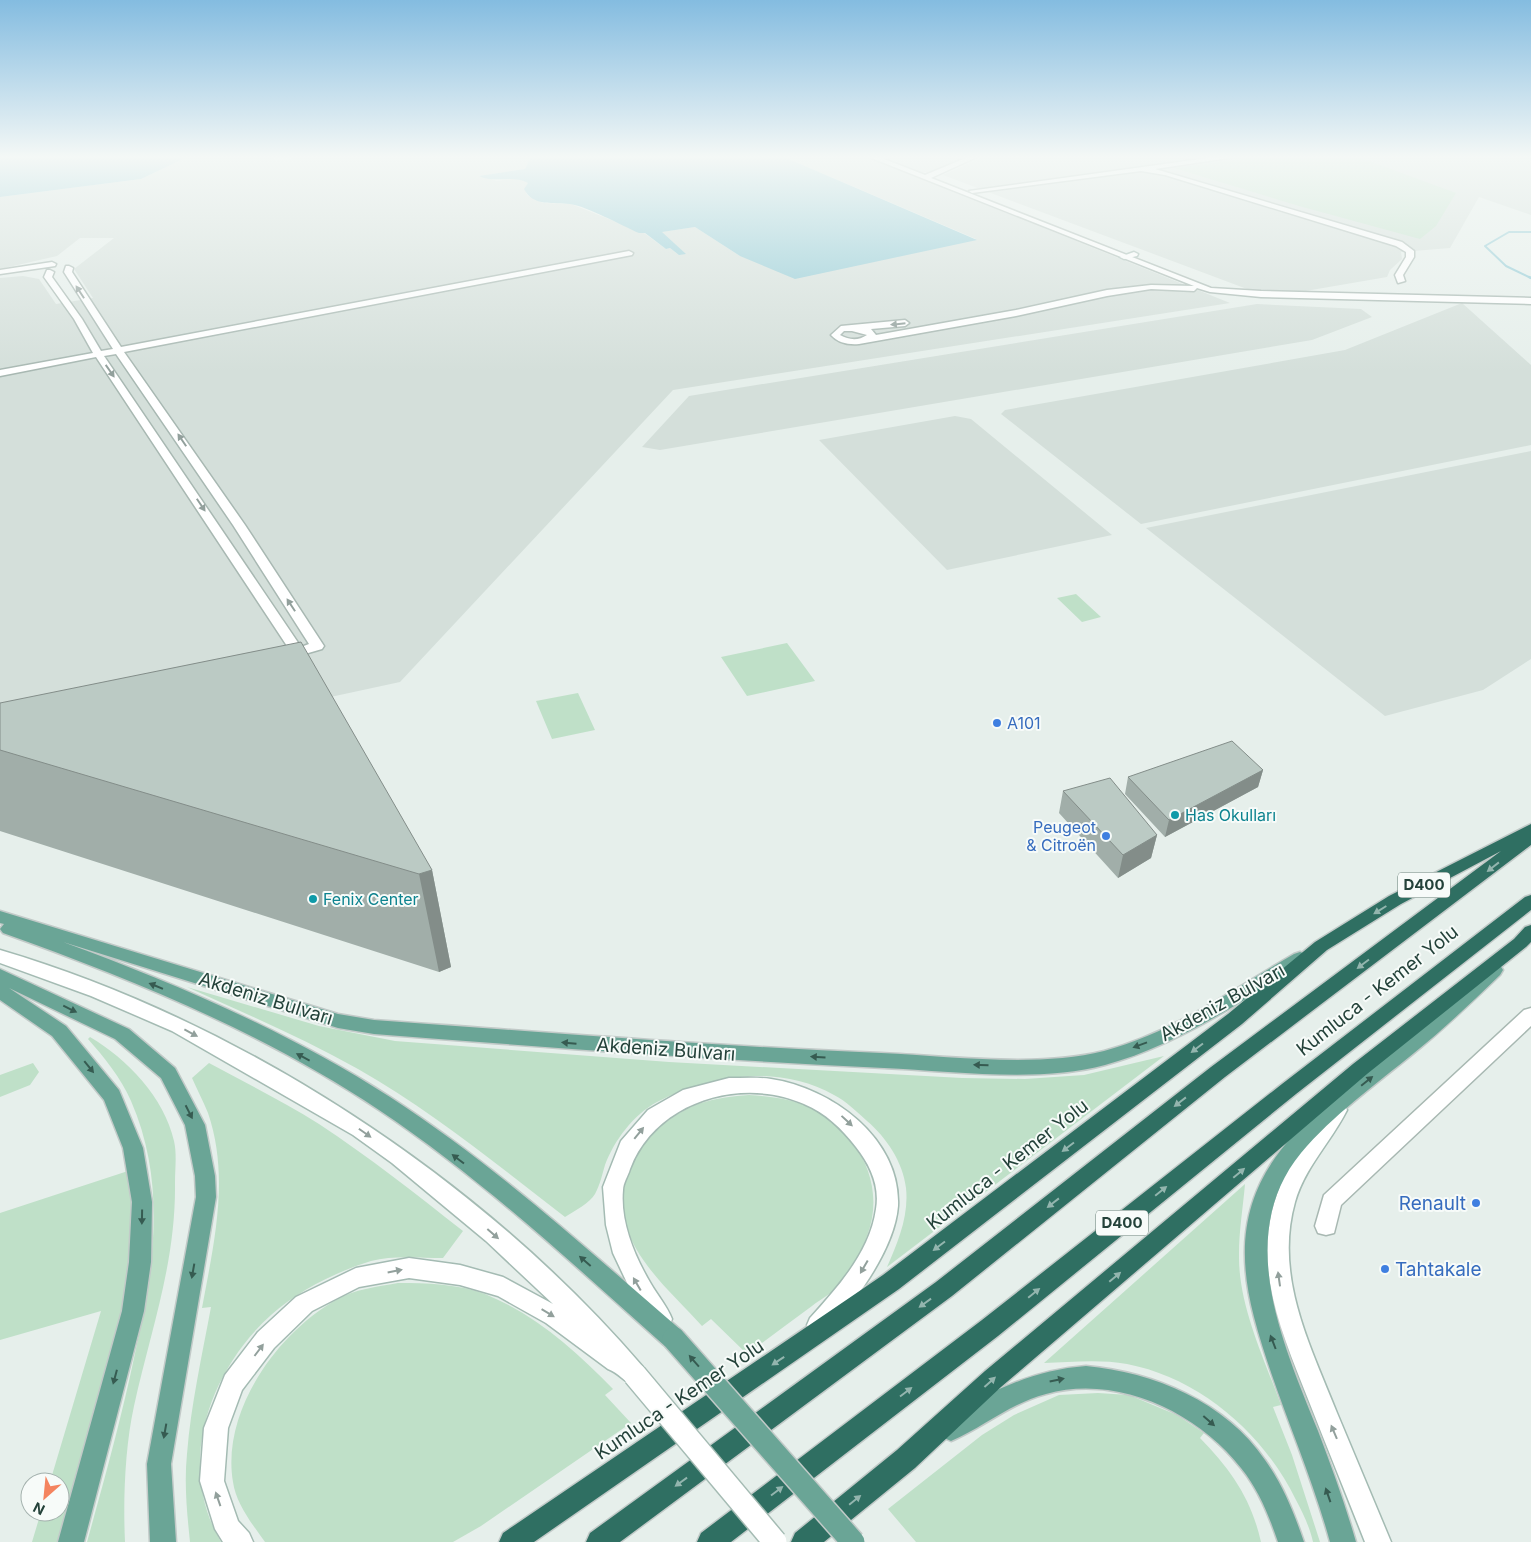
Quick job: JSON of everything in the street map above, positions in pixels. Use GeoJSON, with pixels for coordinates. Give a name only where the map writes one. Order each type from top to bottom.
{"type":"FeatureCollection","features":[{"type":"Feature","properties":{"kind":"highway","name":"Kumluca - Kemer Yolu"},"geometry":{"type":"LineString","coordinates":[[512,1542],[800,1346],[945,1242],[1235,1019],[1321,946],[1394,900],[1531,829]]}},
{"type":"Feature","properties":{"kind":"highway","name":"Kumluca - Kemer Yolu"},"geometry":{"type":"LineString","coordinates":[[599,1542],[944,1289],[1218,1072],[1531,836]]}},
{"type":"Feature","properties":{"kind":"highway","name":"Kumluca - Kemer Yolu"},"geometry":{"type":"LineString","coordinates":[[710,1542],[990,1328],[1288,1089],[1531,901]]}},
{"type":"Feature","properties":{"kind":"highway","name":"D400"},"geometry":{"type":"LineString","coordinates":[[804,1542],[906,1459],[993,1379],[1360,1069],[1525,937]]}},
{"type":"Feature","properties":{"kind":"main road","name":"Akdeniz Bulvarı"},"geometry":{"type":"LineString","coordinates":[[0,917],[139,958],[338,1021],[374,1027],[738,1054],[1010,1066],[1054,1065],[1104,1058],[1150,1042],[1192,1023],[1321,946]]}},
{"type":"Feature","properties":{"kind":"main road"},"geometry":{"type":"LineString","coordinates":[[0,926],[170,991],[257,1032],[346,1079],[399,1113],[534,1217],[674,1339],[853,1542]]}},
{"type":"Feature","properties":{"kind":"main road"},"geometry":{"type":"LineString","coordinates":[[1342,1542],[1305,1427],[1270,1334],[1257,1275],[1256,1230],[1270,1182],[1281,1162],[1297,1142],[1460,1003],[1525,937]]}},
{"type":"Feature","properties":{"kind":"main road"},"geometry":{"type":"LineString","coordinates":[[0,976],[122,1034],[168,1073],[195,1125],[205,1176],[206,1197],[159,1464],[163,1542]]}},
{"type":"Feature","properties":{"kind":"main road"},"geometry":{"type":"LineString","coordinates":[[0,991],[59,1031],[112,1096],[133,1148],[142,1202],[140,1262],[133,1311],[71,1542]]}},
{"type":"Feature","properties":{"kind":"main road"},"geometry":{"type":"LineString","coordinates":[[906,1459],[980,1410],[1032,1387],[1062,1378],[1100,1378],[1152,1388],[1204,1416],[1249,1458],[1280,1508],[1291,1542]]}},
{"type":"Feature","properties":{"kind":"street"},"geometry":{"type":"LineString","coordinates":[[1059,229],[1210,290]]}},
{"type":"Feature","properties":{"kind":"street"},"geometry":{"type":"LineString","coordinates":[[1068,229],[1231,292]]}},
{"type":"Feature","properties":{"kind":"street"},"geometry":{"type":"LineString","coordinates":[[1349,229],[1399,244],[1410,251],[1410,257],[1399,276],[1402,295],[1396,298]]}},
{"type":"Feature","properties":{"kind":"street"},"geometry":{"type":"LineString","coordinates":[[0,373],[629,253]]}},
{"type":"Feature","properties":{"kind":"street"},"geometry":{"type":"LineString","coordinates":[[1124,256],[1134,254]]}},
{"type":"Feature","properties":{"kind":"street"},"geometry":{"type":"LineString","coordinates":[[0,276],[57,267]]}},
{"type":"Feature","properties":{"kind":"street"},"geometry":{"type":"LineString","coordinates":[[0,272],[57,267],[68,272],[95,316],[239,525],[317,646],[298,652],[99,355],[78,319],[48,277],[57,267]]}},
{"type":"Feature","properties":{"kind":"street"},"geometry":{"type":"LineString","coordinates":[[1401,281],[1417,294],[1433,299]]}},
{"type":"Feature","properties":{"kind":"street"},"geometry":{"type":"LineString","coordinates":[[1016,312],[841,330],[835,335],[852,341],[868,339],[1016,312],[1107,293],[1151,287],[1231,292],[1529,301]]}},
{"type":"Feature","properties":{"kind":"street"},"geometry":{"type":"LineString","coordinates":[[78,319],[95,316]]}},
{"type":"Feature","properties":{"kind":"street"},"geometry":{"type":"LineString","coordinates":[[858,328],[871,333],[871,337],[868,339]]}},
{"type":"Feature","properties":{"kind":"street"},"geometry":{"type":"LineString","coordinates":[[0,956],[97,991],[179,1026],[235,1056],[360,1129],[399,1157],[494,1234],[596,1329],[775,1542]]}},
{"type":"Feature","properties":{"kind":"street"},"geometry":{"type":"LineString","coordinates":[[1326,1226],[1331,1201],[1531,1016]]}},
{"type":"Feature","properties":{"kind":"street"},"geometry":{"type":"LineString","coordinates":[[674,1339],[638,1285],[624,1258],[616,1227],[612,1188],[624,1151],[649,1120],[682,1099],[722,1085],[763,1085],[800,1092],[836,1110],[863,1136],[883,1172],[887,1211],[874,1250],[853,1285],[800,1346]]}},
{"type":"Feature","properties":{"kind":"street"},"geometry":{"type":"LineString","coordinates":[[1340,1105],[1291,1182],[1280,1215],[1276,1242],[1278,1272],[1281,1294],[1291,1328],[1378,1542]]}},
{"type":"Feature","properties":{"kind":"street"},"geometry":{"type":"LineString","coordinates":[[240,1542],[228,1529],[212,1481],[216,1428],[233,1383],[266,1340],[304,1304],[356,1278],[409,1268],[460,1275],[503,1287],[554,1316],[635,1375]]}},
{"type":"Feature","properties":{"kind":"street"},"geometry":{"type":"LineString","coordinates":[[497,1542],[535,1525]]}},
{"type":"Feature","properties":{"kind":"shaded area"},"geometry":{"type":"Polygon","coordinates":[[[0,229],[634,229],[644,233],[666,249],[670,248],[679,255],[661,232],[698,229],[740,256],[976,239],[952,229],[1046,229],[1230,303],[673,390],[400,682],[0,768],[0,278],[23,276],[39,279],[56,304],[93,298],[74,269],[114,238],[80,238],[57,256],[0,269],[0,229]]]}},
{"type":"Feature","properties":{"kind":"shaded area"},"geometry":{"type":"Polygon","coordinates":[[[1087,229],[1461,229],[1450,248],[1401,252],[1402,259],[1390,270],[1387,277],[1294,293],[1255,292],[1087,229]]]}},
{"type":"Feature","properties":{"kind":"shaded area"},"geometry":{"type":"Polygon","coordinates":[[[1462,303],[1531,365],[1531,445],[1141,524],[1001,414],[1005,410],[1345,350],[1462,303]]]}},
{"type":"Feature","properties":{"kind":"shaded area"},"geometry":{"type":"Polygon","coordinates":[[[1257,304],[1361,309],[1372,317],[1312,340],[660,450],[642,447],[689,396],[1257,304]]]}},
{"type":"Feature","properties":{"kind":"shaded area"},"geometry":{"type":"Polygon","coordinates":[[[955,416],[971,419],[1112,535],[947,570],[819,440],[955,416]]]}},
{"type":"Feature","properties":{"kind":"shaded area"},"geometry":{"type":"Polygon","coordinates":[[[1531,451],[1531,659],[1483,690],[1385,716],[1146,528],[1531,451]]]}},
{"type":"Feature","properties":{"kind":"green space"},"geometry":{"type":"Polygon","coordinates":[[[1383,229],[1432,229],[1420,239],[1383,229]]]}},
{"type":"Feature","properties":{"kind":"green space"},"geometry":{"type":"Polygon","coordinates":[[[1076,594],[1101,617],[1082,622],[1057,598],[1076,594]]]}},
{"type":"Feature","properties":{"kind":"green space"},"geometry":{"type":"Polygon","coordinates":[[[787,643],[815,681],[747,696],[721,657],[787,643]]]}},
{"type":"Feature","properties":{"kind":"green space"},"geometry":{"type":"Polygon","coordinates":[[[578,693],[595,730],[552,739],[536,701],[578,693]]]}},
{"type":"Feature","properties":{"kind":"green space"},"geometry":{"type":"Polygon","coordinates":[[[187,987],[319,1026],[395,1041],[669,1062],[962,1078],[1025,1079],[1084,1075],[1164,1056],[887,1267],[899,1238],[906,1209],[906,1188],[901,1169],[887,1142],[874,1127],[843,1100],[813,1085],[791,1079],[745,1076],[722,1079],[700,1085],[678,1092],[657,1102],[648,1107],[625,1129],[609,1156],[593,1197],[586,1204],[565,1217],[439,1121],[385,1085],[316,1047],[187,987]]]}},
{"type":"Feature","properties":{"kind":"green space"},"geometry":{"type":"Polygon","coordinates":[[[90,1037],[117,1056],[153,1095],[169,1125],[174,1141],[176,1162],[174,1212],[167,1268],[131,1422],[124,1509],[125,1542],[87,1542],[118,1427],[141,1325],[147,1293],[154,1229],[153,1197],[150,1165],[143,1133],[131,1101],[112,1068],[88,1039],[90,1037]]]}},
{"type":"Feature","properties":{"kind":"green space"},"geometry":{"type":"Polygon","coordinates":[[[33,1063],[39,1072],[30,1085],[0,1097],[0,1075],[33,1063]]]}},
{"type":"Feature","properties":{"kind":"green space"},"geometry":{"type":"Polygon","coordinates":[[[209,1063],[279,1100],[319,1124],[463,1231],[443,1258],[397,1257],[379,1259],[357,1265],[305,1290],[271,1315],[249,1338],[230,1364],[216,1392],[206,1421],[200,1452],[201,1482],[208,1513],[221,1542],[190,1542],[186,1465],[194,1398],[211,1307],[202,1308],[215,1235],[219,1186],[215,1137],[208,1113],[192,1078],[209,1063]]]}},
{"type":"Feature","properties":{"kind":"green space"},"geometry":{"type":"Polygon","coordinates":[[[749,1095],[789,1100],[802,1104],[821,1114],[837,1126],[851,1141],[862,1158],[870,1176],[873,1195],[872,1215],[867,1236],[857,1261],[846,1278],[839,1286],[747,1354],[711,1319],[702,1326],[648,1267],[639,1254],[626,1226],[623,1206],[624,1187],[630,1168],[652,1135],[666,1122],[683,1111],[701,1103],[749,1095]]]}},
{"type":"Feature","properties":{"kind":"green space"},"geometry":{"type":"Polygon","coordinates":[[[131,1170],[136,1260],[70,1508],[70,1472],[53,1472],[101,1311],[0,1340],[0,1213],[131,1170]]]}},
{"type":"Feature","properties":{"kind":"green space"},"geometry":{"type":"Polygon","coordinates":[[[1245,1184],[1239,1254],[1240,1273],[1247,1312],[1281,1405],[1273,1407],[1292,1455],[1320,1542],[1313,1542],[1299,1505],[1283,1476],[1266,1453],[1248,1432],[1204,1396],[1180,1382],[1154,1371],[1127,1364],[1096,1361],[1044,1363],[1245,1184]]]}},
{"type":"Feature","properties":{"kind":"green space"},"geometry":{"type":"Polygon","coordinates":[[[398,1283],[464,1288],[485,1294],[521,1312],[569,1347],[613,1389],[605,1395],[631,1423],[481,1526],[453,1542],[265,1542],[241,1506],[233,1482],[232,1455],[236,1429],[245,1402],[258,1377],[274,1354],[314,1314],[351,1293],[398,1283]]]}},
{"type":"Feature","properties":{"kind":"green space"},"geometry":{"type":"Polygon","coordinates":[[[1098,1393],[1129,1395],[1177,1415],[1204,1433],[1200,1438],[1230,1473],[1245,1498],[1252,1512],[1261,1542],[916,1542],[888,1509],[982,1435],[1014,1415],[1059,1395],[1098,1393]]]}},
{"type":"Feature","properties":{"kind":"green space"},"geometry":{"type":"Polygon","coordinates":[[[38,1522],[66,1522],[61,1542],[32,1542],[38,1522]]]}},
{"type":"Feature","properties":{"kind":"water"},"geometry":{"type":"Polygon","coordinates":[[[630,229],[682,229],[662,232],[686,254],[679,255],[670,248],[666,249],[645,233],[639,233],[630,229]]]}},
{"type":"Feature","properties":{"kind":"water"},"geometry":{"type":"Polygon","coordinates":[[[698,229],[951,229],[977,240],[795,279],[740,256],[698,229]]]}},
{"type":"Feature","properties":{"kind":"building"},"geometry":{"type":"Polygon","coordinates":[[[301,642],[432,870],[419,874],[0,750],[0,703],[301,642]]]}},
{"type":"Feature","properties":{"kind":"building","name":"Has Okulları"},"geometry":{"type":"Polygon","coordinates":[[[1232,741],[1263,770],[1169,820],[1128,777],[1232,741]]]}},
{"type":"Feature","properties":{"kind":"building"},"geometry":{"type":"Polygon","coordinates":[[[1110,778],[1157,835],[1123,855],[1063,791],[1110,778]]]}},
{"type":"Feature","properties":{"kind":"waterway"},"geometry":{"type":"LineString","coordinates":[[1529,277],[1531,278],[1506,266],[1485,246],[1509,232],[1531,232]]}},
{"type":"Feature","properties":{"kind":"place","name":"A101"},"geometry":{"type":"Point","coordinates":[997,723]}},
{"type":"Feature","properties":{"kind":"place","name":"Has Okulları"},"geometry":{"type":"Point","coordinates":[1175,815]}},
{"type":"Feature","properties":{"kind":"place","name":"Peugeot & Citroën"},"geometry":{"type":"Point","coordinates":[1106,836]}},
{"type":"Feature","properties":{"kind":"place","name":"Fenix Center"},"geometry":{"type":"Point","coordinates":[313,899]}},
{"type":"Feature","properties":{"kind":"place","name":"Renault"},"geometry":{"type":"Point","coordinates":[1476,1203]}},
{"type":"Feature","properties":{"kind":"place","name":"Tahtakale"},"geometry":{"type":"Point","coordinates":[1385,1269]}}]}
